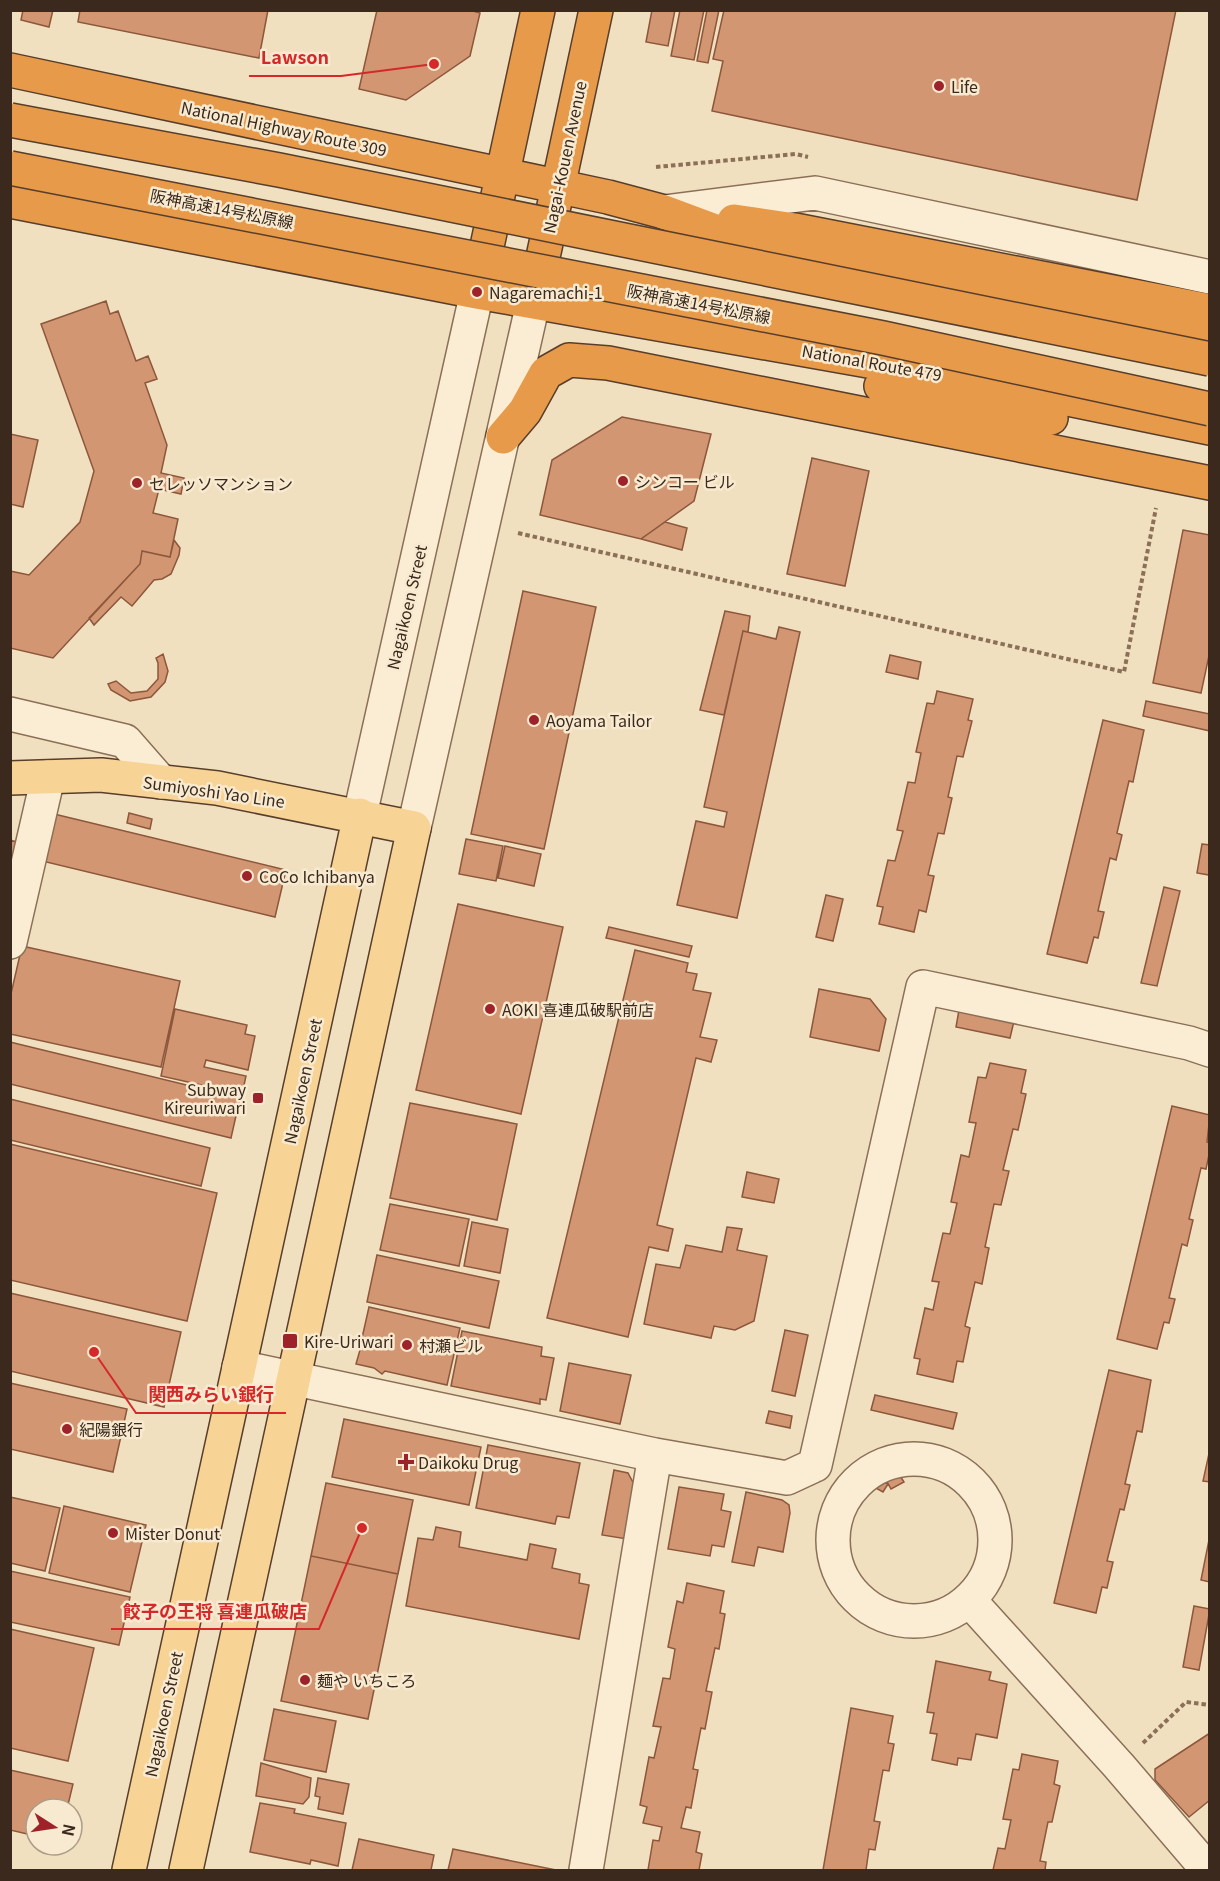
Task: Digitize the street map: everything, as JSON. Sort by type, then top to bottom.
[{"type":"highway","points":[[477,292],[538,10]]},
{"type":"highway","name":"Nagai-Kouen Avenue","points":[[533,303],[596,10]]},
{"type":"highway","name":"National Highway Route 309","points":[[10,70],[558,188]]},
{"type":"highway","points":[[10,120],[279,170],[1209,359]]},
{"type":"highway","name":"阪神高速14号松原線","points":[[10,168],[883,338],[1209,409]]},
{"type":"highway","points":[[558,188],[608,197],[664,212],[758,247],[1209,338]]},
{"type":"highway","points":[[10,201],[533,303]]},
{"type":"highway","points":[[664,212],[795,230],[1209,311]]},
{"type":"highway","name":"National Route 479","points":[[533,303],[970,379],[1209,428]]},
{"type":"highway","points":[[623,320],[715,352],[869,384],[1209,448]]},
{"type":"highway","points":[[503,437],[525,411],[546,373],[569,360],[608,363],[1209,483]]},
{"type":"main road","name":"Sumiyoshi Yao Line","points":[[10,778],[101,775],[217,788],[360,815],[414,828]]},
{"type":"main road","name":"Nagaikoen Street","points":[[129,1870],[360,815]]},
{"type":"main road","points":[[186,1870],[414,828]]},
{"type":"street","points":[[664,212],[815,193],[1209,277]]},
{"type":"street","name":"Nagaikoen Street","points":[[360,815],[477,292]]},
{"type":"street","points":[[414,828],[533,303]]},
{"type":"street","points":[[10,714],[125,741],[161,782]]},
{"type":"street","points":[[10,942],[48,777]]},
{"type":"street","points":[[815,1465],[923,987],[1189,1043],[1209,1050]]},
{"type":"street","points":[[239,1367],[655,1455],[787,1478],[815,1465]]},
{"type":"street","points":[[585,1870],[655,1455]]},
{"type":"street","points":[[919,1457],[949,1464],[966,1476],[987,1500],[995,1522],[995,1554],[991,1570],[970,1600],[946,1616],[913,1622],[890,1619],[856,1598],[839,1574],[832,1544],[838,1508],[854,1484],[877,1466],[919,1457]]},
{"type":"street","points":[[815,1465],[854,1484]]},
{"type":"street","points":[[970,1600],[1119,1766],[1208,1870]]},
{"type":"path","points":[[518,533],[1124,672],[1162,474]]},
{"type":"path","points":[[1119,1766],[1186,1702],[1209,1705]]},
{"type":"building","points":[[23,10],[53,10],[49,27],[21,20]]},
{"type":"building","points":[[80,10],[268,10],[259,58],[78,22]]},
{"type":"building","points":[[377,10],[469,10],[480,13],[470,56],[406,100],[359,89]]},
{"type":"building","points":[[652,10],[675,10],[668,46],[646,42]]},
{"type":"building","points":[[680,10],[704,10],[694,60],[671,56]]},
{"type":"building","points":[[707,10],[719,10],[708,63],[697,61]]},
{"type":"building","name":"Life","points":[[724,10],[1176,10],[1137,200],[712,111],[723,61],[713,59]]},
{"type":"building","name":"セレッソマンション","points":[[106,301],[110,314],[118,311],[136,361],[148,356],[157,379],[145,383],[167,445],[161,473],[184,478],[181,494],[159,489],[153,513],[178,519],[170,557],[142,551],[140,564],[53,658],[10,648],[10,571],[29,575],[80,522],[94,471],[41,324]]},
{"type":"building","name":"シンコー ビル","points":[[622,417],[711,434],[694,501],[641,539],[540,515],[552,460]]},
{"type":"building","points":[[10,434],[38,440],[23,507],[10,504]]},
{"type":"building","points":[[812,458],[869,471],[845,586],[787,574]]},
{"type":"building","points":[[665,522],[687,528],[682,550],[641,539]]},
{"type":"building","points":[[1183,530],[1210,535],[1210,651],[1201,693],[1153,683]]},
{"type":"building","points":[[174,540],[180,548],[171,574],[154,580],[132,606],[121,597],[94,625],[89,618],[140,564],[142,551],[170,557]]},
{"type":"building","name":"Aoyama Tailor","points":[[523,591],[596,607],[544,849],[471,834]]},
{"type":"building","points":[[725,611],[750,616],[748,632],[743,631],[724,715],[700,710]]},
{"type":"building","points":[[779,627],[800,632],[737,918],[677,905],[696,821],[724,827],[727,812],[704,807],[743,631],[776,639]]},
{"type":"building","points":[[163,654],[168,671],[165,682],[151,697],[130,701],[111,690],[108,684],[116,681],[131,693],[147,691],[158,679],[156,658]]},
{"type":"building","points":[[890,655],[921,662],[918,679],[886,672]]},
{"type":"building","points":[[937,691],[973,699],[968,720],[972,721],[963,757],[957,756],[948,797],[952,798],[944,834],[938,833],[928,875],[934,876],[926,912],[919,910],[914,932],[879,924],[883,907],[877,906],[888,860],[895,861],[903,831],[897,830],[908,782],[915,783],[921,753],[916,752],[927,703],[934,704]]},
{"type":"building","points":[[1146,701],[1210,714],[1210,731],[1143,716]]},
{"type":"building","points":[[1103,720],[1144,730],[1133,782],[1129,781],[1117,833],[1122,835],[1116,860],[1110,858],[1098,911],[1104,912],[1098,938],[1094,937],[1087,963],[1047,954]]},
{"type":"building","points":[[50,813],[286,870],[275,917],[38,860]]},
{"type":"building","points":[[129,813],[152,819],[150,829],[127,823]]},
{"type":"building","points":[[466,839],[503,846],[496,881],[459,874]]},
{"type":"building","points":[[10,840],[24,844],[10,893]]},
{"type":"building","points":[[1202,844],[1210,845],[1209,875],[1197,873]]},
{"type":"building","points":[[505,846],[541,854],[534,886],[498,878]]},
{"type":"building","points":[[1164,887],[1180,891],[1157,986],[1141,983]]},
{"type":"building","points":[[826,895],[843,899],[833,941],[816,937]]},
{"type":"building","name":"AOKI 喜連瓜破駅前店","points":[[458,904],[563,927],[521,1114],[416,1090]]},
{"type":"building","points":[[609,927],[692,946],[689,957],[606,938]]},
{"type":"building","points":[[22,946],[180,981],[161,1067],[10,1034],[10,998]]},
{"type":"building","points":[[635,950],[688,963],[686,972],[697,974],[693,990],[711,993],[700,1037],[717,1040],[711,1062],[696,1058],[657,1225],[673,1229],[668,1251],[649,1247],[628,1337],[547,1318]]},
{"type":"building","points":[[819,989],[870,999],[886,1019],[879,1051],[810,1037]]},
{"type":"building","points":[[175,1009],[247,1025],[245,1034],[255,1036],[248,1070],[206,1060],[204,1067],[246,1076],[242,1094],[161,1076]]},
{"type":"building","points":[[959,1010],[1014,1021],[1010,1038],[956,1027]]},
{"type":"building","points":[[10,1042],[240,1098],[231,1138],[10,1084]]},
{"type":"building","points":[[990,1063],[1026,1070],[1021,1093],[1026,1094],[1018,1130],[1013,1129],[1003,1170],[1009,1171],[1001,1205],[994,1204],[985,1247],[989,1248],[982,1284],[975,1282],[965,1326],[970,1328],[963,1362],[957,1361],[953,1382],[917,1374],[920,1359],[914,1358],[925,1308],[933,1310],[939,1282],[932,1281],[943,1233],[950,1234],[957,1203],[951,1202],[961,1155],[969,1157],[976,1123],[969,1122],[978,1077],[986,1078]]},
{"type":"building","points":[[10,1099],[210,1148],[201,1186],[10,1140]]},
{"type":"building","points":[[410,1103],[517,1124],[497,1220],[390,1198]]},
{"type":"building","points":[[1172,1106],[1210,1115],[1207,1142],[1210,1143],[1210,1150],[1206,1169],[1201,1168],[1189,1219],[1193,1220],[1187,1246],[1182,1244],[1169,1298],[1175,1299],[1169,1323],[1164,1322],[1157,1349],[1117,1339]]},
{"type":"building","points":[[10,1144],[217,1193],[187,1321],[10,1280]]},
{"type":"building","points":[[747,1172],[779,1179],[774,1203],[742,1197]]},
{"type":"building","points":[[390,1204],[469,1219],[459,1266],[380,1250]]},
{"type":"building","points":[[472,1222],[508,1229],[500,1273],[464,1266]]},
{"type":"building","points":[[727,1227],[742,1229],[737,1250],[767,1256],[754,1321],[735,1330],[714,1326],[711,1338],[644,1324],[656,1264],[680,1268],[686,1245],[722,1252]]},
{"type":"building","points":[[377,1255],[499,1281],[489,1328],[367,1302]]},
{"type":"building","points":[[10,1293],[181,1332],[164,1407],[10,1371]]},
{"type":"building","name":"村瀬ビル","points":[[369,1307],[460,1328],[447,1385],[385,1371],[382,1374],[374,1368],[356,1364],[360,1350],[358,1340],[362,1338]]},
{"type":"building","points":[[785,1330],[808,1335],[795,1396],[772,1391]]},
{"type":"building","points":[[462,1331],[542,1347],[541,1356],[554,1358],[546,1400],[540,1399],[540,1404],[451,1386]]},
{"type":"building","points":[[569,1363],[631,1375],[620,1424],[560,1411]]},
{"type":"building","points":[[1109,1370],[1151,1380],[1142,1432],[1137,1431],[1125,1484],[1130,1485],[1124,1510],[1120,1509],[1107,1561],[1113,1562],[1107,1588],[1102,1587],[1096,1613],[1054,1603]]},
{"type":"building","name":"紀陽銀行","points":[[10,1383],[127,1409],[113,1472],[10,1449]]},
{"type":"building","points":[[875,1395],[957,1413],[953,1429],[871,1410]]},
{"type":"building","points":[[769,1411],[792,1416],[790,1428],[766,1423]]},
{"type":"building","name":"Daikoku Drug","points":[[344,1419],[481,1447],[469,1505],[332,1477]]},
{"type":"building","points":[[488,1445],[580,1463],[569,1518],[557,1516],[555,1524],[476,1508]]},
{"type":"building","points":[[1210,1449],[1210,1482],[1203,1481]]},
{"type":"building","points":[[614,1470],[628,1473],[636,1488],[627,1539],[602,1535]]},
{"type":"building","points":[[897,1471],[904,1482],[891,1489],[885,1478]]},
{"type":"building","points":[[879,1479],[888,1484],[883,1492],[874,1487]]},
{"type":"building","points":[[326,1483],[413,1500],[368,1719],[281,1701]]},
{"type":"building","points":[[326,1483],[413,1500],[398,1574],[311,1556]]},
{"type":"building","points":[[679,1487],[724,1494],[721,1510],[731,1512],[724,1547],[712,1545],[710,1556],[668,1549]]},
{"type":"building","points":[[746,1492],[782,1500],[789,1505],[790,1513],[783,1552],[758,1547],[754,1566],[732,1562]]},
{"type":"building","points":[[10,1497],[60,1508],[45,1571],[10,1563]]},
{"type":"building","points":[[64,1506],[146,1525],[130,1592],[49,1573]]},
{"type":"building","points":[[436,1527],[461,1532],[459,1547],[527,1560],[530,1544],[556,1549],[552,1568],[580,1574],[579,1583],[589,1585],[579,1639],[406,1606],[418,1538],[433,1540]]},
{"type":"building","points":[[1210,1535],[1210,1582],[1201,1580]]},
{"type":"building","points":[[10,1571],[130,1597],[119,1645],[10,1622]]},
{"type":"building","points":[[687,1583],[724,1591],[720,1613],[725,1614],[719,1649],[715,1648],[706,1691],[712,1692],[705,1729],[701,1728],[693,1769],[698,1770],[691,1808],[686,1807],[681,1828],[700,1832],[696,1852],[702,1854],[699,1870],[648,1870],[653,1840],[659,1841],[662,1827],[643,1823],[647,1807],[640,1805],[649,1757],[654,1758],[661,1727],[653,1726],[663,1678],[670,1679],[675,1649],[668,1647],[677,1601],[683,1603]]},
{"type":"building","points":[[1194,1606],[1210,1609],[1199,1670],[1183,1667]]},
{"type":"building","points":[[10,1629],[94,1648],[68,1761],[10,1748]]},
{"type":"building","points":[[936,1661],[991,1672],[989,1680],[1007,1684],[997,1738],[976,1734],[971,1760],[958,1758],[957,1765],[932,1760],[937,1734],[930,1733],[934,1713],[927,1712]]},
{"type":"building","points":[[851,1708],[893,1716],[888,1743],[894,1744],[889,1771],[883,1770],[874,1821],[880,1822],[875,1850],[869,1849],[866,1870],[823,1870]]},
{"type":"building","points":[[274,1709],[336,1721],[326,1772],[264,1760]]},
{"type":"building","points":[[1210,1733],[1210,1800],[1189,1817],[1155,1780],[1155,1769]]},
{"type":"building","points":[[1022,1754],[1058,1761],[1054,1784],[1060,1786],[1052,1822],[1048,1822],[1040,1861],[1046,1862],[1045,1870],[993,1870],[998,1848],[1005,1849],[1011,1820],[1003,1819],[1013,1769],[1019,1770]]},
{"type":"building","points":[[261,1763],[311,1778],[309,1797],[303,1804],[256,1796]]},
{"type":"building","points":[[10,1770],[73,1784],[70,1797],[24,1797],[24,1833],[10,1830]]},
{"type":"building","points":[[318,1778],[349,1784],[343,1814],[318,1809],[320,1797],[315,1796]]},
{"type":"building","points":[[260,1803],[295,1809],[294,1813],[346,1823],[338,1866],[311,1860],[310,1864],[250,1852]]},
{"type":"building","points":[[359,1839],[434,1855],[431,1870],[352,1870]]},
{"type":"building","points":[[453,1849],[556,1870],[448,1870]]},
{"type":"place","name":"Lawson","points":[[434,64]]},
{"type":"place","name":"Life","points":[[939,86]]},
{"type":"place","name":"Nagaremachi-1","points":[[477,292]]},
{"type":"place","name":"シンコー ビル","points":[[623,481]]},
{"type":"place","name":"セレッソマンション","points":[[137,483]]},
{"type":"place","name":"Aoyama Tailor","points":[[534,720]]},
{"type":"place","name":"CoCo Ichibanya","points":[[247,876]]},
{"type":"place","name":"AOKI 喜連瓜破駅前店","points":[[490,1009]]},
{"type":"place","name":"Subway Kireuriwari","points":[[258,1098]]},
{"type":"place","name":"Kire-Uriwari","points":[[290,1341]]},
{"type":"place","name":"村瀬ビル","points":[[407,1345]]},
{"type":"place","name":"関西みらい銀行","points":[[94,1352]]},
{"type":"place","name":"紀陽銀行","points":[[67,1429]]},
{"type":"place","name":"Daikoku Drug","points":[[406,1462]]},
{"type":"place","name":"餃子の王将 喜連瓜破店","points":[[362,1528]]},
{"type":"place","name":"Mister Donut","points":[[113,1533]]},
{"type":"place","name":"麺や いちころ","points":[[305,1680]]}]
